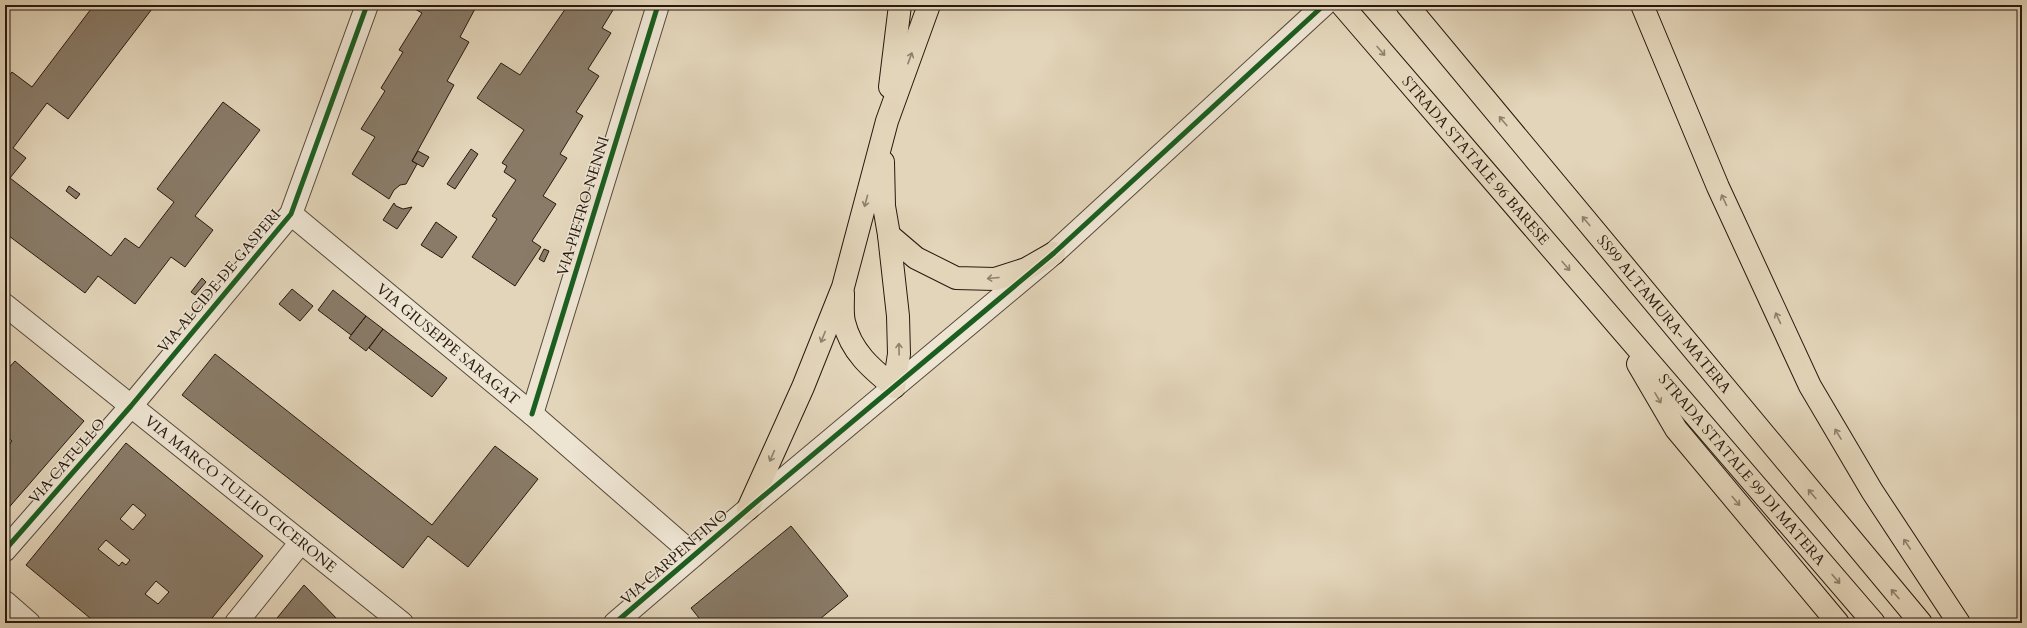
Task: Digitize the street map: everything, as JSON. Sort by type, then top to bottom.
[{"type":"highway","points":[[894,387],[899,346],[898,316],[890,235],[884,206],[885,129],[900,5]]},
{"type":"highway","points":[[748,509],[803,387],[843,287],[885,129],[929,5]]},
{"type":"highway","name":"STRADA STATALE 96 BARESE","points":[[1342,5],[1355,22],[1610,316]]},
{"type":"highway","name":"SS99 ALTAMURA- MATERA","points":[[1407,5],[1921,623]]},
{"type":"highway","points":[[1642,5],[1718,187],[1810,386],[1872,491],[1959,623]]},
{"type":"highway","points":[[890,235],[916,258],[956,278],[995,279],[1026,269],[1054,253]]},
{"type":"highway","points":[[843,287],[843,322],[853,348],[870,367],[894,387]]},
{"type":"highway","points":[[1610,316],[1676,429],[1838,623]]},
{"type":"highway","name":"STRADA STATALE 99 DI MATERA","points":[[1610,316],[1874,623]]},
{"type":"street","name":"VIA ALCIDE DE GASPERI","points":[[131,406],[291,214],[367,5]]},
{"type":"street","name":"VIA PIETRO NENNI","points":[[532,414],[658,5]]},
{"type":"street","name":"VIA CARPENTINO","points":[[615,623],[748,509],[1054,253],[1324,5]]},
{"type":"street","name":"VIA GIUSEPPE SARAGAT","points":[[291,214],[532,414],[694,555]]},
{"type":"street","name":"VIA MARCO TULLIO CICERONE","points":[[5,305],[402,623]]},
{"type":"street","name":"VIA CATULLO","points":[[5,550],[131,406]]},
{"type":"street","points":[[236,623],[301,542]]},
{"type":"street","points":[[5,602],[29,623]]},
{"type":"building","points":[[94,5],[155,5],[68,119],[47,103],[13,148],[26,158],[10,178],[111,256],[125,238],[139,248],[174,202],[157,189],[223,102],[260,130],[195,216],[213,230],[185,267],[171,257],[135,304],[98,276],[85,293],[5,233],[5,81],[12,72],[32,87]]},
{"type":"building","points":[[408,5],[477,5],[460,37],[469,42],[447,81],[454,85],[412,161],[417,164],[406,184],[400,185],[394,190],[389,199],[352,174],[375,137],[361,129],[385,91],[381,88],[403,52],[399,50],[422,13]]},
{"type":"building","points":[[568,5],[616,5],[602,28],[611,33],[588,69],[599,76],[576,112],[583,116],[560,154],[567,158],[543,196],[556,204],[532,241],[541,247],[515,286],[472,257],[497,219],[492,216],[516,180],[504,172],[507,166],[502,163],[524,130],[477,98],[501,63],[520,75]]},
{"type":"building","points":[[471,149],[478,154],[455,189],[447,184]]},
{"type":"building","points":[[418,151],[429,157],[423,167],[412,161]]},
{"type":"building","points":[[69,186],[80,194],[76,199],[66,191]]},
{"type":"building","points":[[394,203],[396,206],[403,209],[412,207],[397,229],[383,220]]},
{"type":"building","points":[[436,222],[457,237],[442,258],[421,245]]},
{"type":"building","points":[[544,249],[549,251],[544,262],[539,259]]},
{"type":"building","points":[[202,278],[206,282],[195,295],[191,292]]},
{"type":"building","points":[[292,289],[313,306],[300,321],[279,304]]},
{"type":"building","points":[[333,290],[366,316],[351,335],[318,310]]},
{"type":"building","points":[[366,316],[383,329],[366,351],[349,338]]},
{"type":"building","points":[[383,329],[447,378],[432,397],[369,348]]},
{"type":"building","points":[[215,354],[432,525],[495,446],[538,479],[468,567],[428,536],[403,568],[182,395]]},
{"type":"building","points":[[15,361],[84,421],[5,512],[5,450],[12,441],[5,435],[5,372]]},
{"type":"building","points":[[126,443],[263,556],[208,623],[96,623],[26,565]],"holes":[[[133,504],[146,515],[133,530],[120,519]],[[106,540],[130,560],[126,565],[122,562],[119,566],[98,549]],[[156,581],[169,592],[158,604],[145,594]]]},
{"type":"building","points":[[791,526],[848,596],[815,623],[703,623],[691,608]]},
{"type":"building","points":[[304,585],[341,623],[273,623]]},
{"type":"cycle path","points":[[5,550],[131,406],[291,214],[367,5]]},
{"type":"cycle path","points":[[532,414],[658,5]]},
{"type":"cycle path","points":[[615,623],[748,509],[1054,253],[1324,5]]}]
